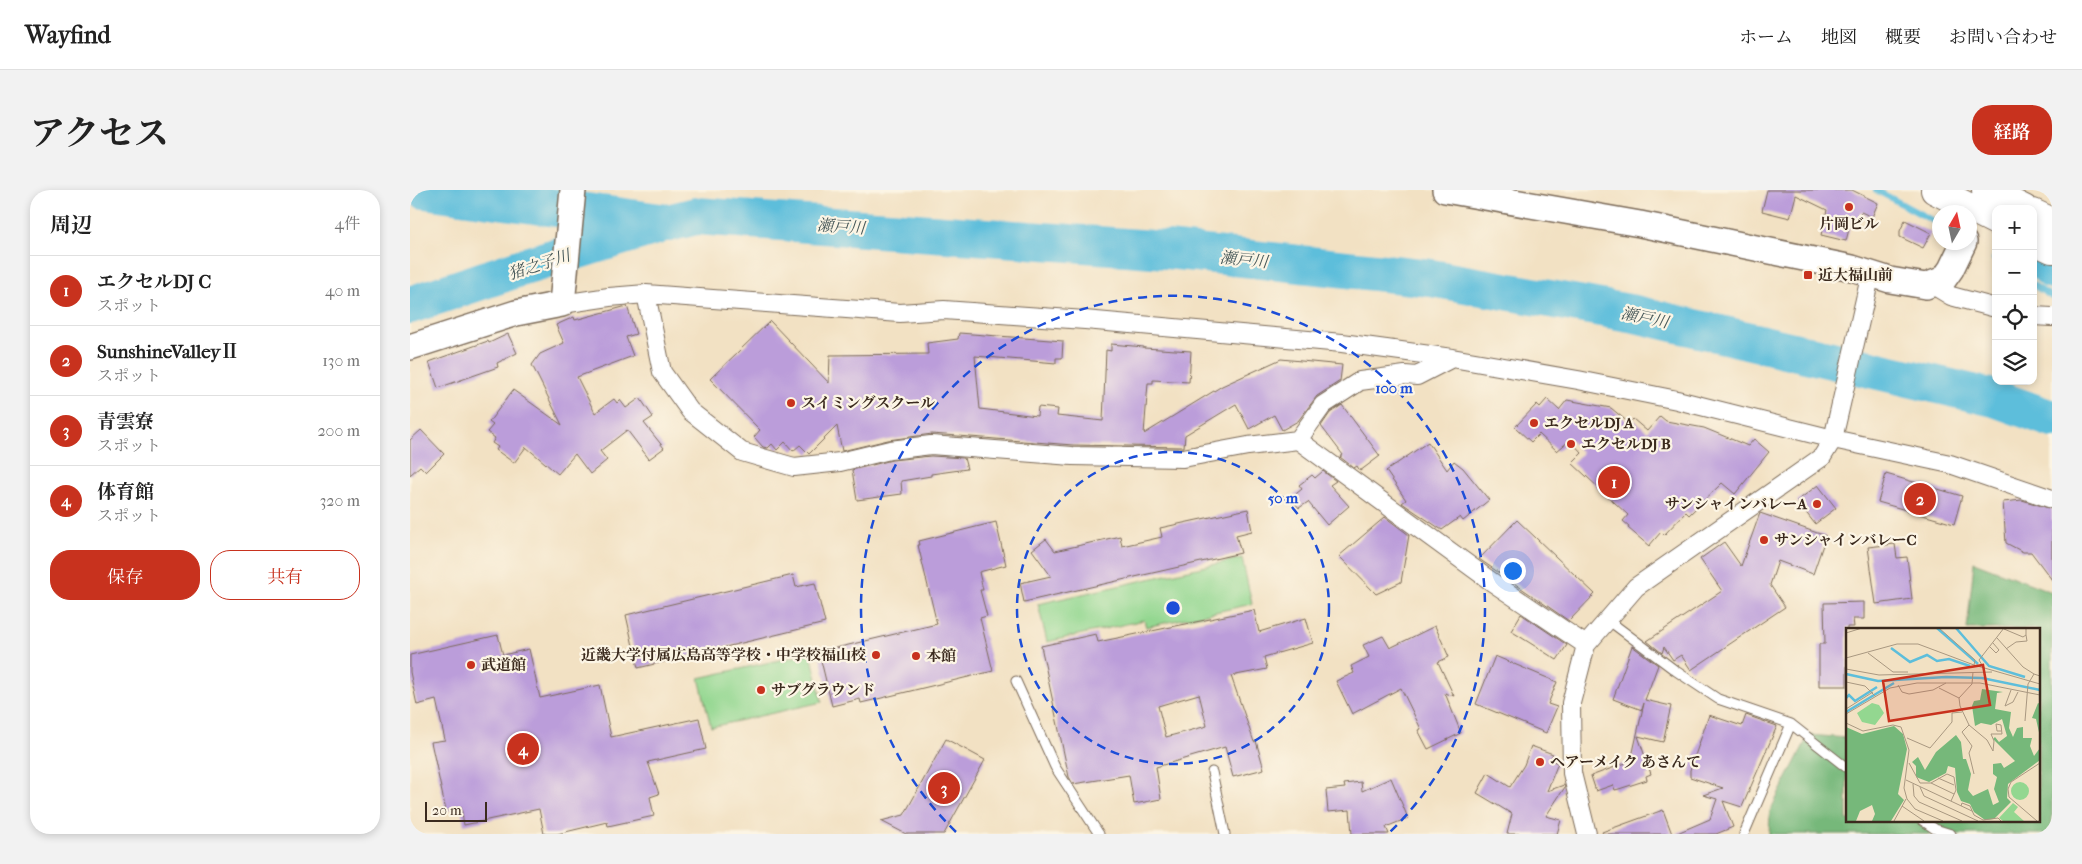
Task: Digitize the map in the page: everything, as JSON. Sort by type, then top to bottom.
[{"type":"highway","points":[[1935,190],[1992,206]]},
{"type":"highway","points":[[2037,215],[2052,222]]},
{"type":"highway","points":[[2037,242],[2052,249]]},
{"type":"street","points":[[563,297],[573,190]]},
{"type":"street","points":[[1446,190],[1640,224],[1869,284],[1933,285],[1951,296],[1992,307]]},
{"type":"street","points":[[1933,285],[1944,279],[1948,274],[1960,250]]},
{"type":"street","points":[[1587,834],[1572,773],[1572,702],[1586,645],[1636,588],[1822,457],[1834,435],[1869,284]]},
{"type":"street","points":[[646,294],[662,372],[690,411],[742,452],[794,467],[840,462],[890,450],[931,445],[1072,456],[1182,458],[1248,446],[1298,440],[1492,582],[1586,645]]},
{"type":"street","points":[[410,347],[563,297],[646,294],[900,313],[944,310],[1075,319],[1342,343],[1452,358],[1677,400],[1834,435],[1950,464],[2052,499]]},
{"type":"street","points":[[2037,316],[2052,317]]},
{"type":"street","points":[[1298,440],[1323,406],[1360,381],[1397,376],[1417,376],[1452,358]]},
{"type":"lane","points":[[1608,620],[1676,671],[1718,699],[1791,724],[1846,767]]},
{"type":"lane","points":[[1016,681],[1055,767],[1099,834]]},
{"type":"lane","points":[[1744,834],[1791,724]]},
{"type":"lane","points":[[1212,772],[1225,834]]},
{"type":"lane","points":[[1925,822],[1935,829],[1951,834]]},
{"type":"green space","points":[[1242,558],[1252,604],[1146,627],[1144,620],[1047,642],[1038,604]]},
{"type":"green space","points":[[1974,562],[2052,592],[2052,834],[1769,834],[1770,811],[1809,735],[1846,738],[1846,822],[2040,822],[2040,628],[1967,628]]},
{"type":"green space","name":"サブグラウンド","points":[[811,653],[822,702],[711,727],[699,678]]},
{"type":"building","points":[[1767,190],[1852,190],[1878,203],[1872,217],[1861,212],[1855,224],[1851,221],[1846,241],[1821,235],[1827,210],[1796,195],[1790,218],[1762,211]]},
{"type":"building","points":[[1905,220],[1931,233],[1923,248],[1900,237],[1900,231]]},
{"type":"building","points":[[627,306],[636,334],[626,337],[633,356],[577,377],[595,413],[614,399],[617,403],[620,400],[626,408],[640,398],[653,417],[644,423],[664,448],[649,459],[627,430],[600,451],[607,460],[590,474],[575,454],[558,474],[526,447],[514,463],[496,450],[498,447],[492,443],[495,438],[487,432],[493,425],[489,422],[513,390],[562,425],[532,365],[540,354],[564,343],[556,325],[574,317],[575,320]]},
{"type":"building","points":[[770,321],[829,383],[830,355],[928,354],[927,343],[958,339],[959,333],[1063,341],[1062,358],[1056,358],[1056,363],[975,356],[980,409],[1037,416],[1038,407],[1058,409],[1057,416],[1103,421],[1106,350],[1111,351],[1111,344],[1191,351],[1189,382],[1153,380],[1153,383],[1148,383],[1144,434],[1222,386],[1281,359],[1342,365],[1340,381],[1317,396],[1298,421],[1282,430],[1274,415],[1249,429],[1236,404],[1185,435],[1184,447],[1073,445],[932,434],[888,440],[842,451],[837,426],[809,454],[800,445],[793,451],[785,442],[777,450],[772,444],[768,448],[763,447],[754,437],[760,430],[710,379]]},
{"type":"building","points":[[508,334],[517,353],[497,363],[498,367],[438,388],[429,362],[488,341],[489,343]]},
{"type":"building","points":[[1547,399],[1559,410],[1567,400],[1611,408],[1629,423],[1633,419],[1647,431],[1660,416],[1666,421],[1704,428],[1748,446],[1754,439],[1769,452],[1735,494],[1722,483],[1689,515],[1686,512],[1664,535],[1661,532],[1649,546],[1628,528],[1629,526],[1623,521],[1628,515],[1572,463],[1582,453],[1570,440],[1557,451],[1539,434],[1531,442],[1515,427],[1537,404],[1540,407]]},
{"type":"building","points":[[1342,405],[1380,456],[1360,471],[1357,466],[1354,468],[1340,457],[1343,455],[1321,426],[1330,413]]},
{"type":"building","points":[[421,430],[444,454],[426,472],[420,466],[410,475],[410,440]]},
{"type":"building","points":[[1428,442],[1447,470],[1454,461],[1463,468],[1489,500],[1463,521],[1460,517],[1442,530],[1402,503],[1406,500],[1386,471]]},
{"type":"building","points":[[931,456],[964,458],[967,469],[931,474],[931,476],[901,481],[902,494],[857,500],[852,470],[892,460]]},
{"type":"building","points":[[1323,471],[1336,481],[1330,485],[1349,506],[1327,525],[1308,502],[1299,508],[1291,498],[1302,489],[1299,485],[1312,475],[1315,478]]},
{"type":"building","points":[[1886,474],[1962,496],[1954,524],[1878,502]]},
{"type":"building","name":"サンシャインバレーA","points":[[1818,485],[1836,508],[1815,524],[1797,501]]},
{"type":"building","points":[[2022,500],[2052,509],[2052,580],[2031,552],[2023,552],[2006,543],[2003,502]]},
{"type":"building","points":[[1248,509],[1252,531],[1236,535],[1241,553],[1024,602],[1020,583],[1051,576],[1032,550],[1046,539],[1055,551],[1120,536],[1122,546],[1162,537],[1160,528]]},
{"type":"building","points":[[1760,513],[1826,536],[1813,574],[1778,561],[1770,585],[1785,607],[1691,670],[1681,655],[1673,660],[1664,647],[1662,653],[1647,641],[1722,591],[1700,559],[1724,542],[1741,566]]},
{"type":"building","points":[[1385,517],[1409,535],[1401,582],[1376,594],[1339,556]]},
{"type":"building","points":[[1517,520],[1595,594],[1569,621],[1479,559]]},
{"type":"building","name":"本館","points":[[996,522],[1006,565],[979,572],[983,590],[980,590],[987,616],[980,618],[993,671],[861,703],[860,699],[832,706],[819,652],[937,624],[918,545],[920,545],[919,541]]},
{"type":"building","points":[[1895,544],[1897,558],[1907,557],[1912,599],[1876,604],[1868,547]]},
{"type":"building","points":[[793,575],[796,587],[815,583],[825,623],[638,668],[626,615]]},
{"type":"building","points":[[1864,602],[1864,619],[1853,619],[1854,627],[1846,628],[1846,686],[1819,686],[1819,644],[1825,644],[1824,603]]},
{"type":"building","points":[[1254,610],[1259,632],[1306,618],[1313,643],[1264,657],[1267,669],[1231,676],[1254,742],[1256,741],[1264,769],[1233,777],[1225,747],[1156,767],[1161,799],[1134,804],[1129,775],[1073,784],[1069,777],[1041,646],[1096,634],[1098,642]],"holes":[[[1199,694],[1207,726],[1166,737],[1158,706]]]},
{"type":"building","points":[[1521,614],[1567,645],[1557,660],[1511,631]]},
{"type":"building","points":[[1435,626],[1449,657],[1438,662],[1454,696],[1445,693],[1461,733],[1428,749],[1418,730],[1421,729],[1401,688],[1352,714],[1336,681],[1354,673],[1351,666],[1369,657],[1363,645],[1383,636],[1390,648]]},
{"type":"building","points":[[498,635],[503,655],[529,649],[540,698],[600,685],[611,737],[699,718],[706,749],[648,762],[659,794],[650,797],[654,816],[608,826],[607,822],[557,834],[544,834],[539,809],[464,825],[461,807],[446,811],[431,742],[445,740],[436,700],[417,705],[410,672],[410,655]]},
{"type":"building","points":[[1632,646],[1658,665],[1645,700],[1671,706],[1663,742],[1638,736],[1651,774],[1646,776],[1647,780],[1615,790],[1613,785],[1596,791],[1591,776],[1631,761],[1644,703],[1642,710],[1613,699]]},
{"type":"building","points":[[1495,656],[1557,682],[1548,704],[1557,707],[1546,733],[1476,704]]},
{"type":"building","points":[[1709,715],[1742,726],[1746,715],[1777,726],[1742,807],[1723,801],[1733,827],[1716,834],[1675,834],[1710,819],[1717,799],[1703,795],[1723,788],[1690,777],[1690,770]]},
{"type":"building","points":[[946,739],[985,760],[944,834],[906,834],[881,821],[904,815]]},
{"type":"building","points":[[1531,746],[1553,754],[1550,760],[1558,763],[1547,791],[1564,785],[1565,787],[1546,816],[1561,820],[1557,834],[1507,834],[1512,814],[1477,793],[1488,773],[1510,787],[1524,765]]},
{"type":"building","points":[[1391,778],[1408,818],[1386,827],[1389,834],[1352,834],[1350,810],[1328,812],[1326,790],[1345,788],[1344,784],[1361,782],[1362,791]]},
{"type":"building","points":[[1663,810],[1672,834],[1603,834],[1602,832]]},
{"type":"waterway","name":"瀬戸川","points":[[424,190],[668,223],[696,216],[1167,250],[1431,278],[1635,314],[1994,398],[2052,419]]},
{"type":"waterway","points":[[1876,190],[1932,220]]},
{"type":"waterway","name":"猪之子川","points":[[410,305],[520,268],[656,226]]},
{"type":"waterway","points":[[2040,258],[2052,270]]},
{"type":"waterway","points":[[2037,288],[2052,297]]},
{"type":"place","name":"片岡ビル","points":[[1849,207]]},
{"type":"place","name":"近大福山前","points":[[1808,275]]},
{"type":"place","name":"スイミングスクール","points":[[791,403]]},
{"type":"place","name":"エクセルDJ A","points":[[1534,423]]},
{"type":"place","name":"エクセルDJ B","points":[[1571,444]]},
{"type":"place","name":"エクセルDJ C","points":[[1614,482]]},
{"type":"place","name":"SunshineValleyⅡ","points":[[1920,499]]},
{"type":"place","name":"サンシャインバレーA","points":[[1817,504]]},
{"type":"place","name":"サンシャインバレーC","points":[[1764,540]]},
{"type":"place","name":"近畿大学付属広島高等学校・中学校福山校","points":[[876,655]]},
{"type":"place","name":"本館","points":[[916,656]]},
{"type":"place","name":"武道館","points":[[471,665]]},
{"type":"place","name":"サブグラウンド","points":[[761,690]]},
{"type":"place","name":"体育館","points":[[523,749]]},
{"type":"place","name":"ヘアーメイク あさんて","points":[[1540,762]]},
{"type":"place","name":"青雲寮","points":[[944,788]]}]
